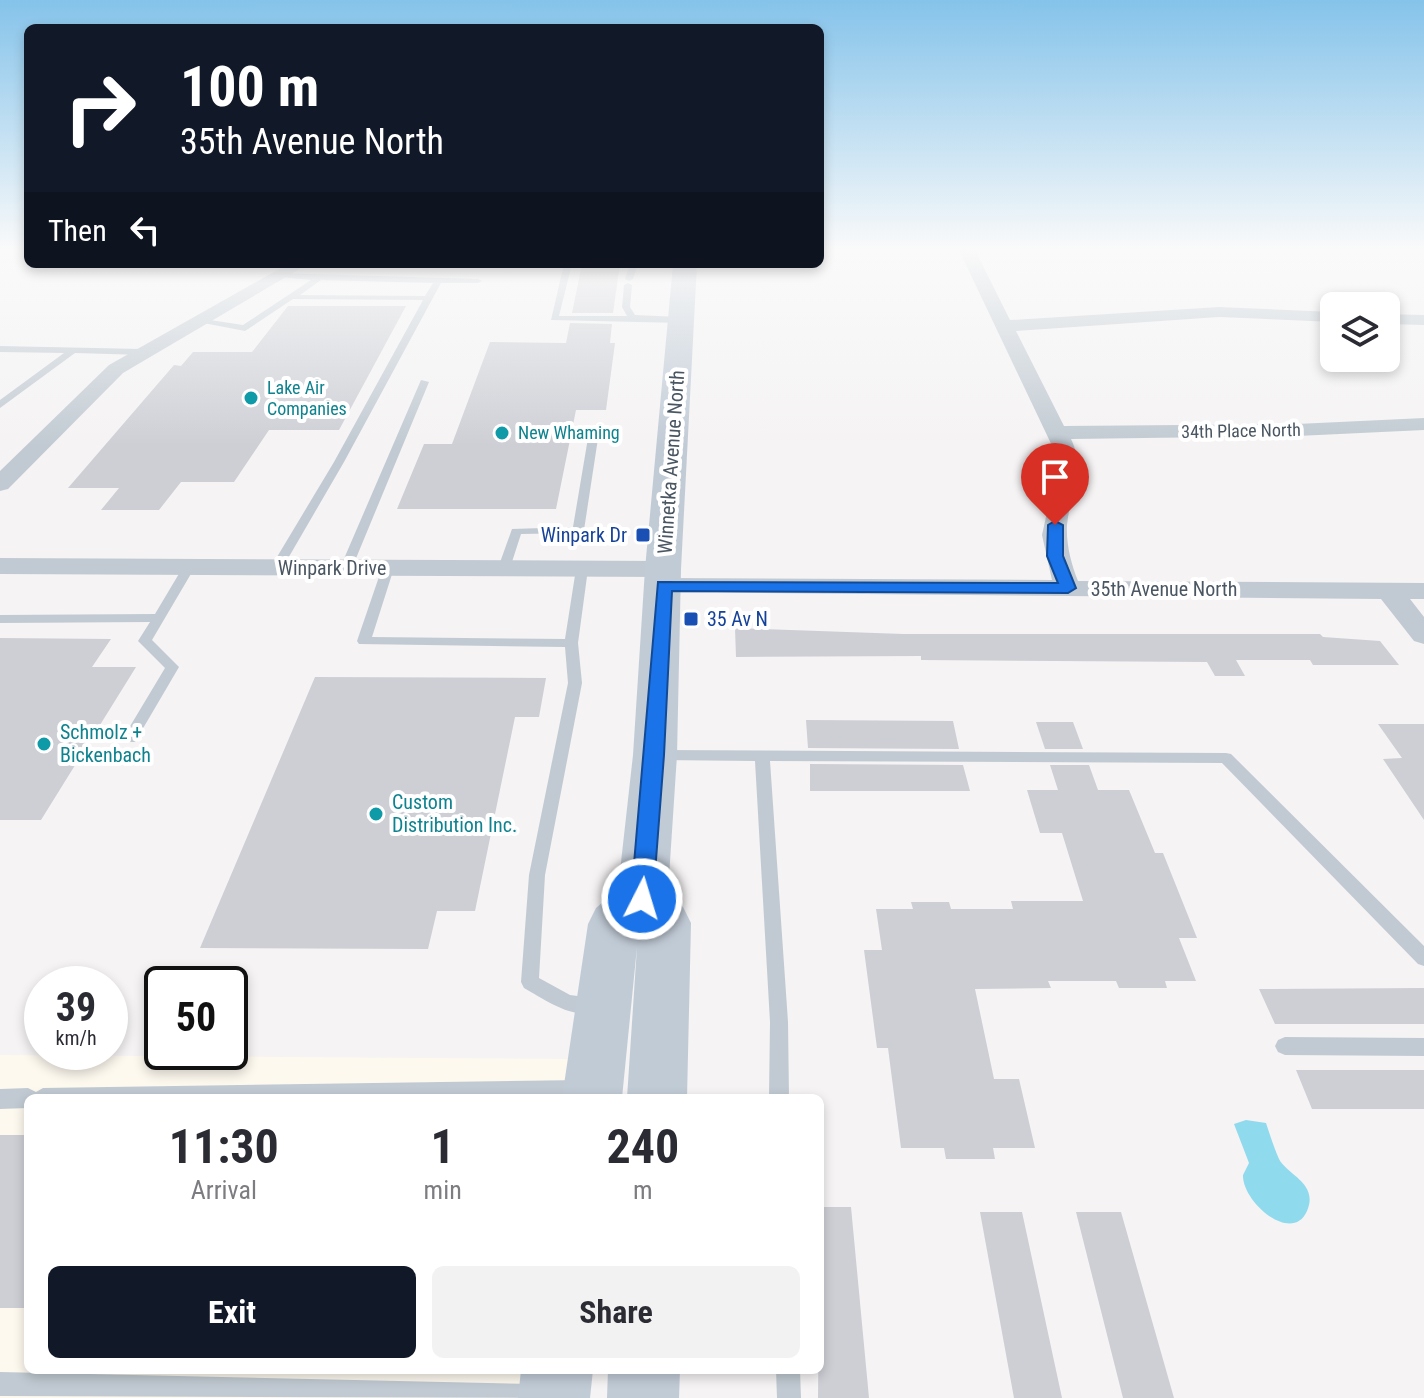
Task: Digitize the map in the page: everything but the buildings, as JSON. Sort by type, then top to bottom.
[{"type":"main road","name":"Winnetka Avenue North","points":[[642,899],[655,755],[681,315]]},
{"type":"main road","points":[[593,1094],[614,924],[642,899],[665,923],[657,1094]]},
{"type":"main road","points":[[643,1398],[644,1374]]},
{"type":"street","points":[[0,484],[94,388],[143,352],[207,315]]},
{"type":"street","points":[[999,315],[1057,433],[1070,468],[1055,525],[1055,556],[1068,588]]},
{"type":"street","points":[[1004,326],[1169,315]]},
{"type":"street","points":[[1294,315],[1320,316]]},
{"type":"street","points":[[1400,319],[1424,320]]},
{"type":"street","name":"34th Place North","points":[[1057,433],[1297,430],[1424,424]]},
{"type":"street","name":"Winpark Drive","points":[[3,570],[504,568],[582,569],[664,577]]},
{"type":"street","name":"35th Avenue North","points":[[664,577],[1068,588],[1424,591]]},
{"type":"street","points":[[1388,590],[1424,635]]},
{"type":"lane","points":[[197,321],[245,328],[264,315]]},
{"type":"lane","points":[[277,567],[339,462],[419,315]]},
{"type":"lane","points":[[555,315],[554,318],[681,320]]},
{"type":"lane","points":[[630,315],[637,319]]},
{"type":"lane","points":[[0,349],[143,352]]},
{"type":"lane","points":[[0,405],[74,350]]},
{"type":"lane","points":[[346,568],[424,382]]},
{"type":"lane","points":[[504,568],[516,531],[578,530],[594,432]]},
{"type":"lane","points":[[130,738],[172,667],[145,641],[189,567]]},
{"type":"lane","points":[[388,568],[364,641],[571,643]]},
{"type":"lane","points":[[582,569],[571,643],[575,683],[537,875],[530,982],[568,1003],[604,1006]]},
{"type":"lane","points":[[0,619],[159,618]]},
{"type":"lane","points":[[655,755],[1226,758],[1424,958]]},
{"type":"lane","points":[[762,755],[779,1022],[779,1094]]},
{"type":"lane","points":[[1285,1046],[1424,1047]]},
{"type":"lane","points":[[0,1099],[24,1098]]},
{"type":"lane","points":[[788,1374],[789,1398]]},
{"type":"lane","points":[[0,1384],[90,1391],[352,1395],[555,1388]]},
{"type":"shaded area","points":[[0,1055],[24,1055],[24,1070],[128,1070],[128,1056],[144,1056],[144,1070],[248,1070],[248,1057],[573,1059],[569,1094],[24,1094],[24,1374],[531,1374],[528,1398],[0,1398]]},
{"type":"water","points":[[1246,1120],[1266,1123],[1279,1159],[1306,1186],[1310,1201],[1300,1220],[1291,1224],[1280,1222],[1269,1216],[1250,1197],[1243,1175],[1249,1163],[1234,1124]]},
{"type":"place","name":"Lake Air Companies","points":[[251,398]]},
{"type":"place","name":"New Whaming","points":[[502,433]]},
{"type":"place","name":"Winpark Dr","points":[[643,535]]},
{"type":"place","name":"35 Av N","points":[[691,619]]},
{"type":"place","name":"Schmolz + Bickenbach","points":[[44,744]]},
{"type":"place","name":"Custom Distribution Inc.","points":[[376,814]]},
{"type":"route","points":[[642,899],[655,755],[664,586],[1068,588],[1055,556],[1055,525]]}]
